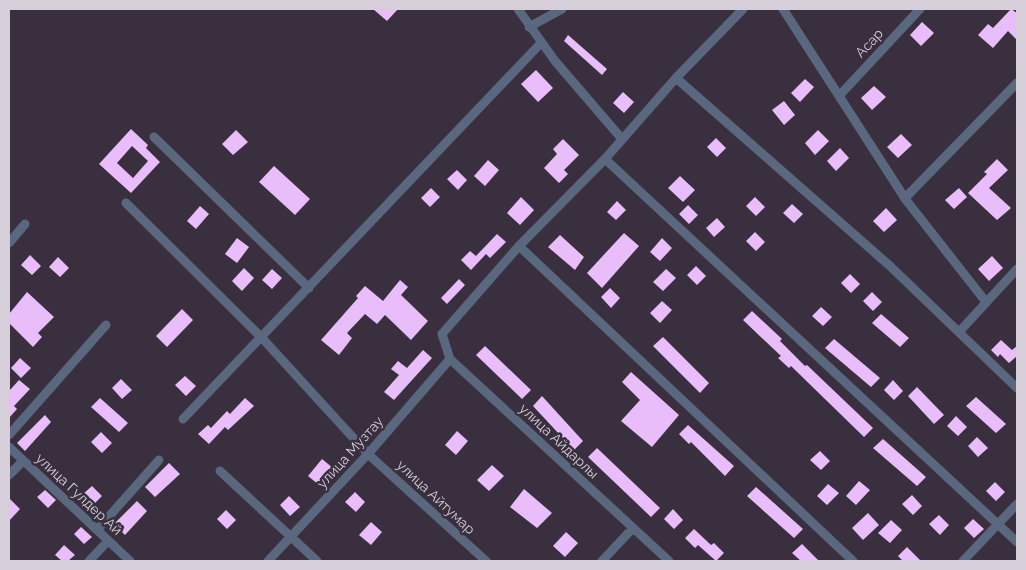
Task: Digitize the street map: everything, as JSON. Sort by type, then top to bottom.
[{"type":"street","points":[[518,9],[540,43],[622,139]]},
{"type":"street","points":[[529,27],[562,9]]},
{"type":"street","points":[[743,9],[676,78],[606,159],[519,246],[853,561]]},
{"type":"street","points":[[783,9],[906,197],[986,302]]},
{"type":"street","name":"Асар","points":[[839,96],[920,9]]},
{"type":"street","points":[[183,419],[262,338],[540,43]]},
{"type":"street","points":[[676,78],[890,266],[1017,388]]},
{"type":"street","points":[[906,197],[1017,83]]},
{"type":"street","points":[[154,137],[309,288]]},
{"type":"street","points":[[606,159],[1017,542]]},
{"type":"street","name":"улица Айтумар","points":[[126,203],[262,338],[368,454],[486,561]]},
{"type":"street","points":[[9,243],[25,224]]},
{"type":"street","name":"улица Айдарлы","points":[[519,246],[442,334],[450,359],[669,561]]},
{"type":"street","points":[[959,332],[1017,270]]},
{"type":"street","points":[[9,434],[106,325]]},
{"type":"street","name":"улица Музтау","points":[[268,561],[368,454],[450,359]]},
{"type":"street","name":"улица Гулдер Ай","points":[[9,447],[130,561]]},
{"type":"street","points":[[97,530],[159,460]]},
{"type":"street","points":[[9,475],[23,461]]},
{"type":"street","points":[[220,471],[317,561]]},
{"type":"street","points":[[963,561],[1017,504]]},
{"type":"street","points":[[602,561],[633,528]]},
{"type":"street","points":[[89,561],[108,541]]},
{"type":"building","points":[[373,9],[398,9],[387,21]]},
{"type":"building","points":[[1011,9],[1017,13],[1017,40],[1008,31],[993,48],[978,35],[988,24],[993,28]]},
{"type":"building","points":[[922,22],[934,33],[921,46],[910,35]]},
{"type":"building","points":[[568,35],[607,69],[602,75],[564,41]]},
{"type":"building","points":[[536,70],[553,88],[538,102],[521,84]]},
{"type":"building","points":[[805,79],[814,87],[800,102],[791,93]]},
{"type":"building","points":[[874,86],[886,97],[872,110],[861,98]]},
{"type":"building","points":[[623,92],[634,102],[624,113],[613,103]]},
{"type":"building","points":[[784,101],[795,115],[784,125],[772,110]]},
{"type":"building","points":[[131,129],[148,145],[146,148],[160,162],[131,193],[99,164]],"holes":[[[132,146],[148,161],[133,178],[117,163]]]},
{"type":"building","points":[[236,130],[248,142],[233,155],[222,144]]},
{"type":"building","points":[[818,130],[829,141],[815,155],[805,143]]},
{"type":"building","points":[[901,134],[912,145],[898,158],[887,147]]},
{"type":"building","points":[[716,138],[726,148],[717,157],[707,147]]},
{"type":"building","points":[[563,139],[579,155],[564,170],[568,174],[559,183],[544,168],[557,154],[553,149]]},
{"type":"building","points":[[840,148],[849,158],[836,171],[827,161]]},
{"type":"building","points":[[997,159],[1008,170],[989,188],[1011,208],[997,220],[968,193],[987,174],[984,172]]},
{"type":"building","points":[[488,160],[499,170],[485,186],[474,176]]},
{"type":"building","points":[[274,166],[310,199],[295,215],[259,182]]},
{"type":"building","points":[[457,170],[467,180],[458,190],[447,179]]},
{"type":"building","points":[[680,176],[695,190],[683,202],[668,188]]},
{"type":"building","points":[[431,188],[440,197],[430,207],[421,198]]},
{"type":"building","points":[[959,188],[967,197],[954,209],[945,200]]},
{"type":"building","points":[[521,197],[534,210],[520,225],[507,213]]},
{"type":"building","points":[[755,197],[765,207],[756,216],[746,206]]},
{"type":"building","points":[[617,201],[626,210],[616,220],[607,212]]},
{"type":"building","points":[[792,204],[803,214],[794,223],[783,213]]},
{"type":"building","points":[[688,205],[698,215],[689,224],[679,214]]},
{"type":"building","points":[[200,206],[209,214],[196,229],[187,221]]},
{"type":"building","points":[[886,208],[897,220],[884,232],[873,221]]},
{"type":"building","points":[[717,218],[725,227],[714,237],[706,228]]},
{"type":"building","points":[[755,232],[765,242],[756,251],[746,241]]},
{"type":"building","points":[[624,233],[639,246],[602,288],[587,273]]},
{"type":"building","points":[[497,234],[506,242],[490,258],[486,254],[471,270],[461,260],[470,251],[476,256]]},
{"type":"building","points":[[560,235],[584,257],[575,270],[548,247]]},
{"type":"building","points":[[237,238],[249,247],[237,263],[225,254]]},
{"type":"building","points":[[662,238],[672,248],[660,261],[650,252]]},
{"type":"building","points":[[30,255],[41,266],[32,275],[21,265]]},
{"type":"building","points":[[992,256],[1003,268],[989,281],[978,269]]},
{"type":"building","points":[[58,257],[69,268],[60,277],[49,267]]},
{"type":"building","points":[[696,266],[706,276],[697,285],[687,275]]},
{"type":"building","points":[[244,268],[254,278],[242,291],[232,281]]},
{"type":"building","points":[[272,269],[282,278],[272,289],[262,280]]},
{"type":"building","points":[[666,269],[676,278],[663,291],[653,282]]},
{"type":"building","points":[[850,274],[860,284],[851,293],[841,283]]},
{"type":"building","points":[[459,279],[465,285],[447,304],[441,298]]},
{"type":"building","points":[[400,280],[408,287],[401,295],[428,321],[411,340],[385,315],[377,324],[365,314],[347,333],[352,338],[339,355],[321,340],[358,298],[356,296],[365,286],[383,301]]},
{"type":"building","points":[[610,288],[620,298],[611,308],[601,297]]},
{"type":"building","points":[[27,292],[54,317],[38,333],[42,337],[33,347],[9,323],[9,314]]},
{"type":"building","points":[[872,292],[882,302],[873,311],[863,301]]},
{"type":"building","points":[[662,301],[672,310],[660,323],[650,313]]},
{"type":"building","points":[[821,307],[832,317],[823,326],[812,316]]},
{"type":"building","points":[[182,309],[193,320],[167,347],[156,336]]},
{"type":"building","points":[[752,311],[782,339],[780,341],[805,366],[807,365],[873,428],[864,437],[791,366],[789,368],[778,358],[781,356],[743,320]]},
{"type":"building","points":[[881,314],[909,338],[900,347],[872,323]]},
{"type":"building","points":[[663,337],[709,383],[700,393],[653,346]]},
{"type":"building","points":[[834,339],[880,378],[871,387],[825,348]]},
{"type":"building","points":[[1001,340],[1012,350],[1017,346],[1017,356],[1009,363],[1000,354],[998,357],[991,350]]},
{"type":"building","points":[[485,346],[531,390],[522,399],[476,355]]},
{"type":"building","points":[[423,350],[432,358],[394,400],[384,392],[399,375],[391,369],[398,361],[407,368]]},
{"type":"building","points":[[20,358],[31,368],[21,378],[11,368]]},
{"type":"building","points":[[631,372],[679,415],[652,447],[621,421],[640,400],[622,382]]},
{"type":"building","points":[[185,376],[196,386],[186,396],[175,385]]},
{"type":"building","points":[[121,379],[132,390],[122,399],[112,388]]},
{"type":"building","points":[[19,380],[30,389],[14,406],[17,409],[9,418],[9,391]]},
{"type":"building","points":[[893,380],[903,391],[894,400],[884,390]]},
{"type":"building","points":[[917,387],[944,415],[934,424],[908,396]]},
{"type":"building","points":[[542,396],[583,441],[574,450],[533,406]]},
{"type":"building","points":[[976,397],[1006,424],[996,433],[966,406]]},
{"type":"building","points":[[100,398],[128,423],[119,432],[91,407]]},
{"type":"building","points":[[245,398],[254,406],[228,430],[225,427],[209,444],[198,434],[208,425],[211,428],[227,411],[230,414]]},
{"type":"building","points":[[45,415],[51,422],[25,451],[17,443]]},
{"type":"building","points":[[956,416],[967,427],[958,436],[947,426]]},
{"type":"building","points":[[688,425],[734,466],[725,476],[691,442],[689,444],[679,434]]},
{"type":"building","points":[[457,431],[468,441],[456,455],[445,445]]},
{"type":"building","points":[[101,432],[112,443],[102,453],[91,442]]},
{"type":"building","points":[[977,437],[988,448],[978,457],[968,446]]},
{"type":"building","points":[[883,439],[926,477],[917,486],[873,448]]},
{"type":"building","points":[[597,448],[660,508],[651,517],[588,457]]},
{"type":"building","points":[[820,451],[830,461],[821,470],[810,460]]},
{"type":"building","points":[[322,459],[333,468],[319,485],[308,476]]},
{"type":"building","points":[[169,463],[180,474],[155,497],[145,487]]},
{"type":"building","points":[[492,465],[504,476],[489,491],[477,480]]},
{"type":"building","points":[[859,481],[870,490],[856,505],[846,496]]},
{"type":"building","points":[[995,482],[1005,492],[996,501],[986,491]]},
{"type":"building","points":[[828,484],[839,493],[827,505],[817,496]]},
{"type":"building","points":[[92,486],[102,496],[93,505],[82,495]]},
{"type":"building","points":[[756,487],[803,529],[794,538],[747,496]]},
{"type":"building","points":[[524,489],[552,513],[537,528],[510,507]]},
{"type":"building","points":[[45,490],[56,500],[48,508],[37,497]]},
{"type":"building","points":[[355,492],[365,502],[356,512],[345,502]]},
{"type":"building","points":[[912,495],[922,506],[913,515],[902,504]]},
{"type":"building","points":[[289,496],[300,507],[290,516],[280,505]]},
{"type":"building","points":[[9,498],[20,509],[9,521]]},
{"type":"building","points":[[137,501],[147,511],[125,535],[114,524]]},
{"type":"building","points":[[673,509],[683,520],[674,529],[664,519]]},
{"type":"building","points":[[226,510],[236,520],[227,529],[217,519]]},
{"type":"building","points":[[868,513],[879,525],[863,540],[852,528]]},
{"type":"building","points":[[939,515],[949,525],[940,535],[929,524]]},
{"type":"building","points":[[973,519],[984,529],[974,538],[964,528]]},
{"type":"building","points":[[891,520],[902,530],[890,543],[878,533]]},
{"type":"building","points":[[371,522],[382,532],[371,545],[359,535]]},
{"type":"building","points":[[81,527],[92,537],[84,544],[74,534]]},
{"type":"building","points":[[694,529],[711,545],[714,543],[724,553],[716,561],[698,545],[695,548],[685,538]]},
{"type":"building","points":[[566,532],[578,543],[565,557],[553,546]]},
{"type":"building","points":[[802,544],[819,561],[801,561],[792,553]]},
{"type":"building","points":[[64,545],[75,555],[68,561],[62,561],[55,555]]},
{"type":"building","points":[[907,547],[921,561],[903,561],[898,556]]}]
